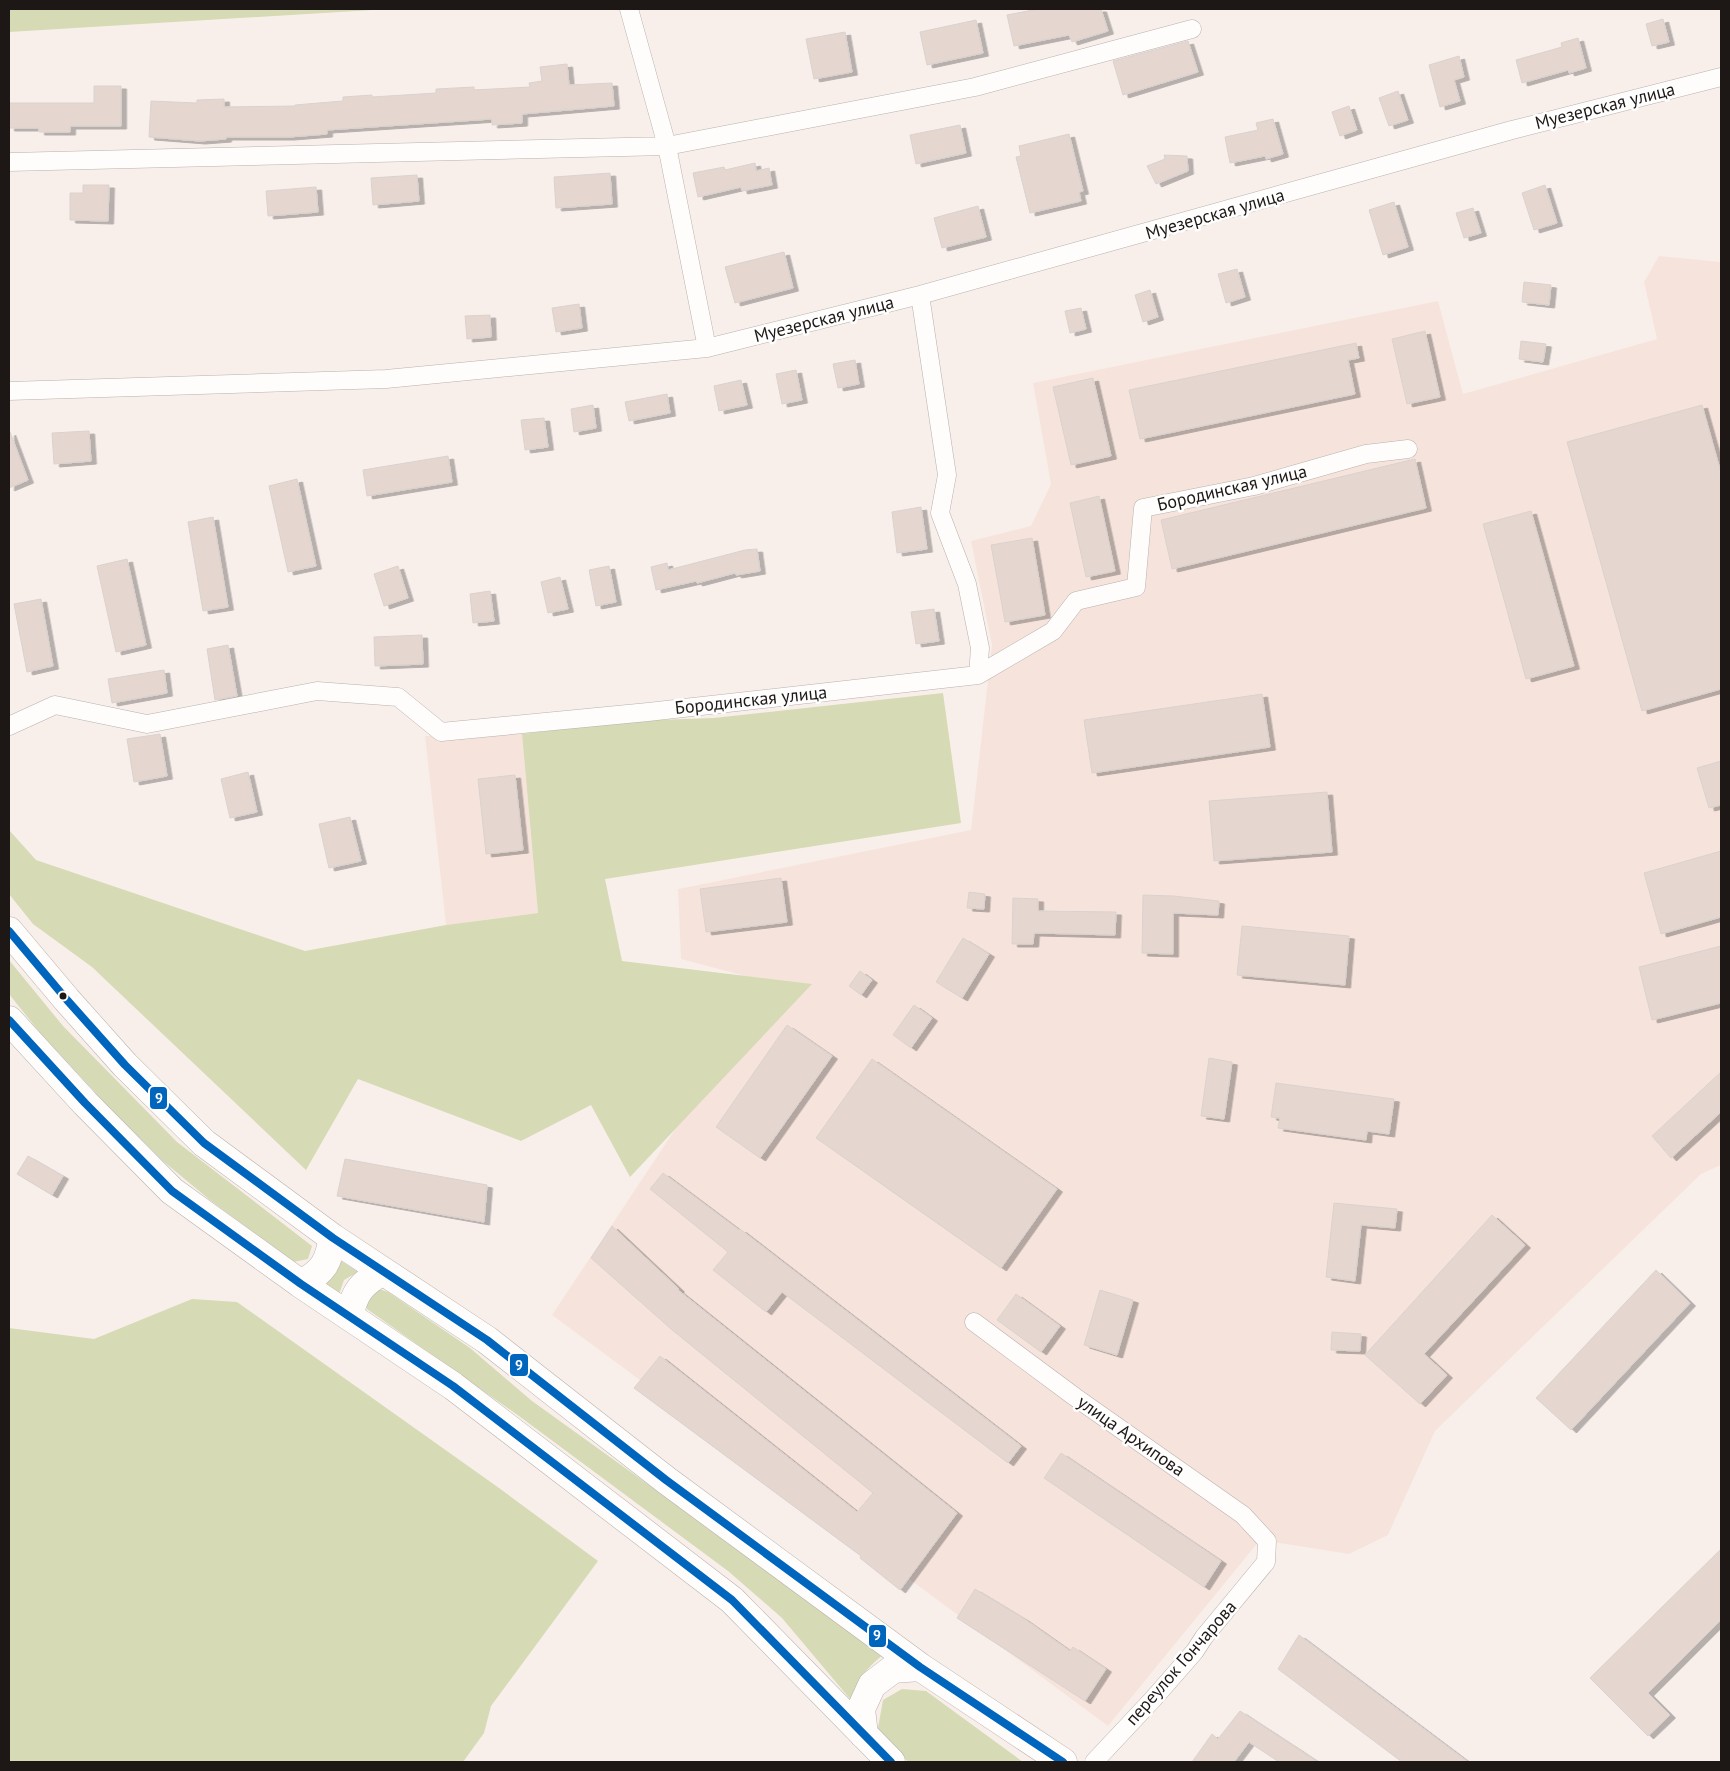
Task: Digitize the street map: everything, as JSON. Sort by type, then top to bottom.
[{"type":"main road","points":[[9,930],[67,1000],[125,1065],[204,1143],[333,1238],[487,1340],[666,1480],[920,1668],[1063,1762]]},
{"type":"main road","points":[[9,1020],[85,1103],[172,1191],[301,1284],[453,1386],[732,1600],[891,1762]]},
{"type":"main road","points":[[301,1284],[317,1275],[329,1258],[333,1238]]},
{"type":"main road","points":[[349,1316],[354,1297],[366,1281],[383,1271]]},
{"type":"main road","points":[[864,1735],[861,1709],[872,1684],[893,1669],[920,1668]]},
{"type":"street","points":[[629,9],[667,146],[707,348]]},
{"type":"street","points":[[9,162],[667,146],[975,87],[1192,29]]},
{"type":"street","name":"Муезерская улица","points":[[9,392],[386,380],[707,348],[920,295],[1512,130],[1721,77]]},
{"type":"street","points":[[920,295],[947,475],[940,513],[967,584],[980,648],[978,675]]},
{"type":"street","name":"Бородинская улица","points":[[9,726],[55,705],[147,724],[317,691],[398,697],[441,732],[648,712],[978,675],[1053,631],[1076,601],[1136,587],[1143,508],[1254,486],[1366,454],[1408,449]]},
{"type":"street","name":"улица Архипова","points":[[974,1322],[1075,1397],[1243,1515],[1267,1541],[1266,1562]]},
{"type":"street","name":"переулок Гончарова","points":[[1094,1762],[1195,1651],[1266,1562]]},
{"type":"shaded area","points":[[1659,256],[1721,262],[1721,1165],[1701,1174],[1435,1431],[1388,1535],[1349,1554],[1260,1540],[1108,1726],[552,1315],[680,1122],[790,988],[681,959],[678,889],[971,830],[992,645],[971,541],[1031,526],[1051,484],[1033,383],[1438,301],[1463,394],[1657,339],[1644,282]]},
{"type":"shaded area","points":[[522,734],[538,913],[446,925],[425,736]]},
{"type":"green space","points":[[9,9],[389,9],[9,32]]},
{"type":"green space","points":[[943,693],[961,823],[605,879],[622,961],[812,984],[630,1177],[591,1105],[521,1141],[358,1079],[306,1170],[92,967],[33,924],[9,894],[9,830],[36,860],[305,951],[446,925],[538,913],[522,734],[629,721],[714,718]]},
{"type":"green space","points":[[9,960],[63,1026],[177,1142],[312,1246],[308,1259],[293,1262],[210,1200],[163,1161],[105,1103],[41,1034],[9,994]]},
{"type":"green space","points":[[341,1261],[358,1272],[344,1280],[339,1294],[325,1283],[336,1273]]},
{"type":"green space","points":[[373,1287],[388,1292],[470,1348],[532,1401],[884,1654],[864,1674],[851,1700],[782,1618],[728,1571],[519,1416],[367,1309],[367,1294]]},
{"type":"green space","points":[[192,1299],[237,1302],[499,1488],[598,1561],[491,1706],[484,1733],[463,1762],[9,1762],[9,1328],[94,1339]]},
{"type":"green space","points":[[902,1689],[926,1691],[1023,1762],[909,1762],[888,1746],[878,1728],[883,1700]]},
{"type":"building","points":[[1038,9],[1101,9],[1108,31],[1072,42],[1069,35],[1014,46],[1007,15]]},
{"type":"building","points":[[1663,19],[1669,42],[1652,46],[1646,24]]},
{"type":"building","points":[[976,20],[983,53],[927,65],[920,32]]},
{"type":"building","points":[[845,32],[852,72],[814,79],[806,39]]},
{"type":"building","points":[[1578,38],[1586,68],[1569,73],[1568,70],[1522,83],[1516,60],[1562,47],[1561,43]]},
{"type":"building","points":[[1188,41],[1198,72],[1123,95],[1113,61]]},
{"type":"building","points":[[1459,56],[1464,77],[1454,80],[1460,101],[1440,107],[1429,65]]},
{"type":"building","points":[[567,64],[569,85],[612,83],[614,106],[522,114],[522,123],[492,125],[492,119],[327,130],[327,134],[289,137],[226,137],[226,139],[200,141],[149,137],[151,101],[197,103],[197,100],[224,99],[224,107],[295,106],[343,101],[343,97],[436,93],[436,89],[474,87],[474,90],[530,87],[529,83],[542,81],[540,67]]},
{"type":"building","points":[[94,86],[121,86],[121,126],[70,126],[70,132],[39,132],[39,128],[9,128],[9,103],[94,103]]},
{"type":"building","points":[[1398,91],[1408,120],[1389,126],[1379,98]]},
{"type":"building","points":[[1349,106],[1357,130],[1340,136],[1332,112]]},
{"type":"building","points":[[1273,119],[1283,154],[1266,159],[1265,156],[1230,163],[1225,137],[1258,130],[1256,123]]},
{"type":"building","points":[[960,125],[966,153],[916,164],[910,135]]},
{"type":"building","points":[[1069,134],[1083,191],[1079,192],[1081,201],[1030,213],[1016,157],[1021,156],[1019,146]]},
{"type":"building","points":[[1164,155],[1187,156],[1188,171],[1156,184],[1147,166],[1165,159]]},
{"type":"building","points":[[755,163],[756,171],[769,168],[772,185],[742,191],[741,187],[698,197],[693,173],[724,167],[725,170]]},
{"type":"building","points":[[610,173],[612,204],[556,208],[554,177]]},
{"type":"building","points":[[417,175],[419,201],[373,205],[371,178]]},
{"type":"building","points":[[83,185],[109,185],[108,221],[70,220],[70,193],[83,193]]},
{"type":"building","points":[[1545,185],[1557,223],[1534,230],[1522,193]]},
{"type":"building","points":[[316,187],[318,212],[268,216],[266,191]]},
{"type":"building","points":[[1394,202],[1408,247],[1383,255],[1369,210]]},
{"type":"building","points":[[978,206],[986,237],[942,248],[934,218]]},
{"type":"building","points":[[1473,208],[1481,233],[1464,238],[1456,213]]},
{"type":"building","points":[[784,252],[793,288],[735,303],[725,267]]},
{"type":"building","points":[[1237,269],[1245,297],[1226,303],[1218,274]]},
{"type":"building","points":[[1524,282],[1551,285],[1549,305],[1522,302]]},
{"type":"building","points":[[1150,290],[1158,317],[1143,322],[1135,295]]},
{"type":"building","points":[[579,304],[582,328],[556,332],[552,308]]},
{"type":"building","points":[[1081,308],[1086,329],[1070,333],[1065,311]]},
{"type":"building","points":[[490,315],[491,337],[467,339],[465,316]]},
{"type":"building","points":[[1425,331],[1440,397],[1407,404],[1392,339]]},
{"type":"building","points":[[1521,341],[1546,344],[1543,362],[1519,359]]},
{"type":"building","points":[[1356,343],[1359,358],[1348,360],[1355,394],[1140,439],[1129,390]]},
{"type":"building","points":[[855,360],[859,384],[838,388],[833,364]]},
{"type":"building","points":[[796,370],[802,400],[782,404],[776,374]]},
{"type":"building","points":[[1093,378],[1111,456],[1071,465],[1053,387]]},
{"type":"building","points":[[741,380],[747,405],[719,411],[714,386]]},
{"type":"building","points":[[667,394],[670,413],[629,421],[625,402]]},
{"type":"building","points":[[593,405],[596,428],[574,432],[571,409]]},
{"type":"building","points":[[1702,405],[1721,473],[1721,689],[1642,711],[1567,442]]},
{"type":"building","points":[[544,418],[548,447],[525,450],[521,420]]},
{"type":"building","points":[[89,431],[91,461],[54,464],[52,433]]},
{"type":"building","points":[[9,433],[28,480],[9,488]]},
{"type":"building","points":[[448,456],[452,482],[367,496],[363,470]]},
{"type":"building","points":[[1415,459],[1426,508],[1172,569],[1161,520]]},
{"type":"building","points":[[297,479],[316,566],[288,572],[269,486]]},
{"type":"building","points":[[1099,496],[1115,571],[1086,577],[1070,503]]},
{"type":"building","points":[[921,507],[927,549],[897,553],[892,512]]},
{"type":"building","points":[[1531,511],[1574,666],[1526,679],[1483,524]]},
{"type":"building","points":[[213,517],[228,607],[203,611],[188,522]]},
{"type":"building","points":[[1032,538],[1045,615],[1005,622],[991,545]]},
{"type":"building","points":[[757,549],[760,571],[736,575],[735,573],[697,583],[696,581],[656,590],[651,567],[667,563],[668,570],[745,550]]},
{"type":"building","points":[[127,559],[146,645],[116,652],[97,566]]},
{"type":"building","points":[[398,566],[408,598],[384,606],[374,574]]},
{"type":"building","points":[[609,566],[616,602],[596,606],[589,570]]},
{"type":"building","points":[[560,577],[568,609],[548,613],[541,582]]},
{"type":"building","points":[[490,591],[494,621],[473,623],[470,594]]},
{"type":"building","points":[[41,599],[53,666],[27,672],[14,604]]},
{"type":"building","points":[[934,609],[939,641],[916,644],[911,612]]},
{"type":"building","points":[[422,635],[423,664],[375,666],[374,637]]},
{"type":"building","points":[[228,645],[237,696],[215,700],[207,649]]},
{"type":"building","points":[[164,670],[167,693],[112,703],[108,679]]},
{"type":"building","points":[[1262,694],[1270,747],[1092,773],[1084,720]]},
{"type":"building","points":[[160,734],[167,776],[134,782],[127,739]]},
{"type":"building","points":[[1721,761],[1721,805],[1709,808],[1697,768]]},
{"type":"building","points":[[248,772],[257,812],[230,818],[221,779]]},
{"type":"building","points":[[515,775],[523,850],[486,854],[478,779]]},
{"type":"building","points":[[1327,792],[1332,852],[1214,861],[1209,801]]},
{"type":"building","points":[[350,817],[361,861],[329,868],[319,824]]},
{"type":"building","points":[[1721,851],[1721,917],[1661,934],[1644,873]]},
{"type":"building","points":[[781,878],[787,922],[706,932],[700,889]]},
{"type":"building","points":[[969,892],[985,894],[984,909],[967,908]]},
{"type":"building","points":[[1143,895],[1219,901],[1218,915],[1173,913],[1173,954],[1142,953]]},
{"type":"building","points":[[1013,898],[1038,899],[1038,911],[1116,912],[1115,935],[1034,933],[1033,944],[1012,944]]},
{"type":"building","points":[[1242,926],[1349,936],[1345,985],[1237,975]]},
{"type":"building","points":[[963,938],[989,954],[962,998],[936,982]]},
{"type":"building","points":[[1721,946],[1721,1003],[1652,1020],[1639,967]]},
{"type":"building","points":[[860,971],[872,980],[861,995],[849,986]]},
{"type":"building","points":[[914,1005],[932,1018],[911,1048],[893,1035]]},
{"type":"building","points":[[787,1025],[832,1056],[760,1158],[716,1127]]},
{"type":"building","points":[[1209,1058],[1232,1062],[1224,1119],[1201,1116]]},
{"type":"building","points":[[872,1059],[1057,1189],[1001,1268],[816,1138]]},
{"type":"building","points":[[1721,1072],[1721,1112],[1671,1158],[1652,1136]]},
{"type":"building","points":[[1276,1083],[1394,1099],[1389,1134],[1367,1131],[1366,1140],[1278,1128],[1280,1118],[1271,1117]]},
{"type":"building","points":[[28,1156],[63,1176],[52,1195],[17,1174]]},
{"type":"building","points":[[345,1159],[487,1185],[484,1222],[337,1196]]},
{"type":"building","points":[[663,1173],[740,1229],[1021,1446],[1008,1463],[782,1292],[766,1312],[713,1270],[728,1252],[650,1189]]},
{"type":"building","points":[[1334,1203],[1397,1209],[1395,1228],[1361,1225],[1355,1281],[1326,1277]]},
{"type":"building","points":[[1492,1215],[1525,1245],[1424,1354],[1447,1375],[1420,1404],[1365,1355]]},
{"type":"building","points":[[612,1226],[678,1290],[957,1513],[900,1590],[860,1558],[861,1556],[634,1388],[660,1356],[857,1512],[873,1493],[671,1329],[591,1258]]},
{"type":"building","points":[[1656,1270],[1690,1303],[1571,1430],[1536,1398]]},
{"type":"building","points":[[1100,1290],[1133,1300],[1117,1355],[1084,1345]]},
{"type":"building","points":[[1016,1294],[1060,1326],[1041,1352],[997,1320]]},
{"type":"building","points":[[1332,1332],[1361,1334],[1360,1351],[1331,1350]]},
{"type":"building","points":[[1061,1453],[1221,1561],[1204,1587],[1044,1478]]},
{"type":"building","points":[[1721,1549],[1721,1620],[1648,1693],[1670,1715],[1648,1736],[1590,1678]]},
{"type":"building","points":[[975,1589],[1023,1618],[1070,1651],[1073,1647],[1106,1669],[1085,1701],[957,1618]]},
{"type":"building","points":[[1299,1635],[1468,1762],[1402,1762],[1278,1669]]},
{"type":"building","points":[[1240,1711],[1318,1762],[1279,1762],[1249,1742],[1234,1762],[1192,1762],[1212,1734],[1218,1739]]},
{"type":"transit line","name":"9","points":[[9,931],[125,1065],[204,1143],[333,1238],[487,1340],[666,1480],[920,1667],[1063,1762]]},
{"type":"transit line","name":"9","points":[[9,1020],[85,1103],[172,1191],[301,1284],[453,1386],[732,1600],[891,1762]]}]
